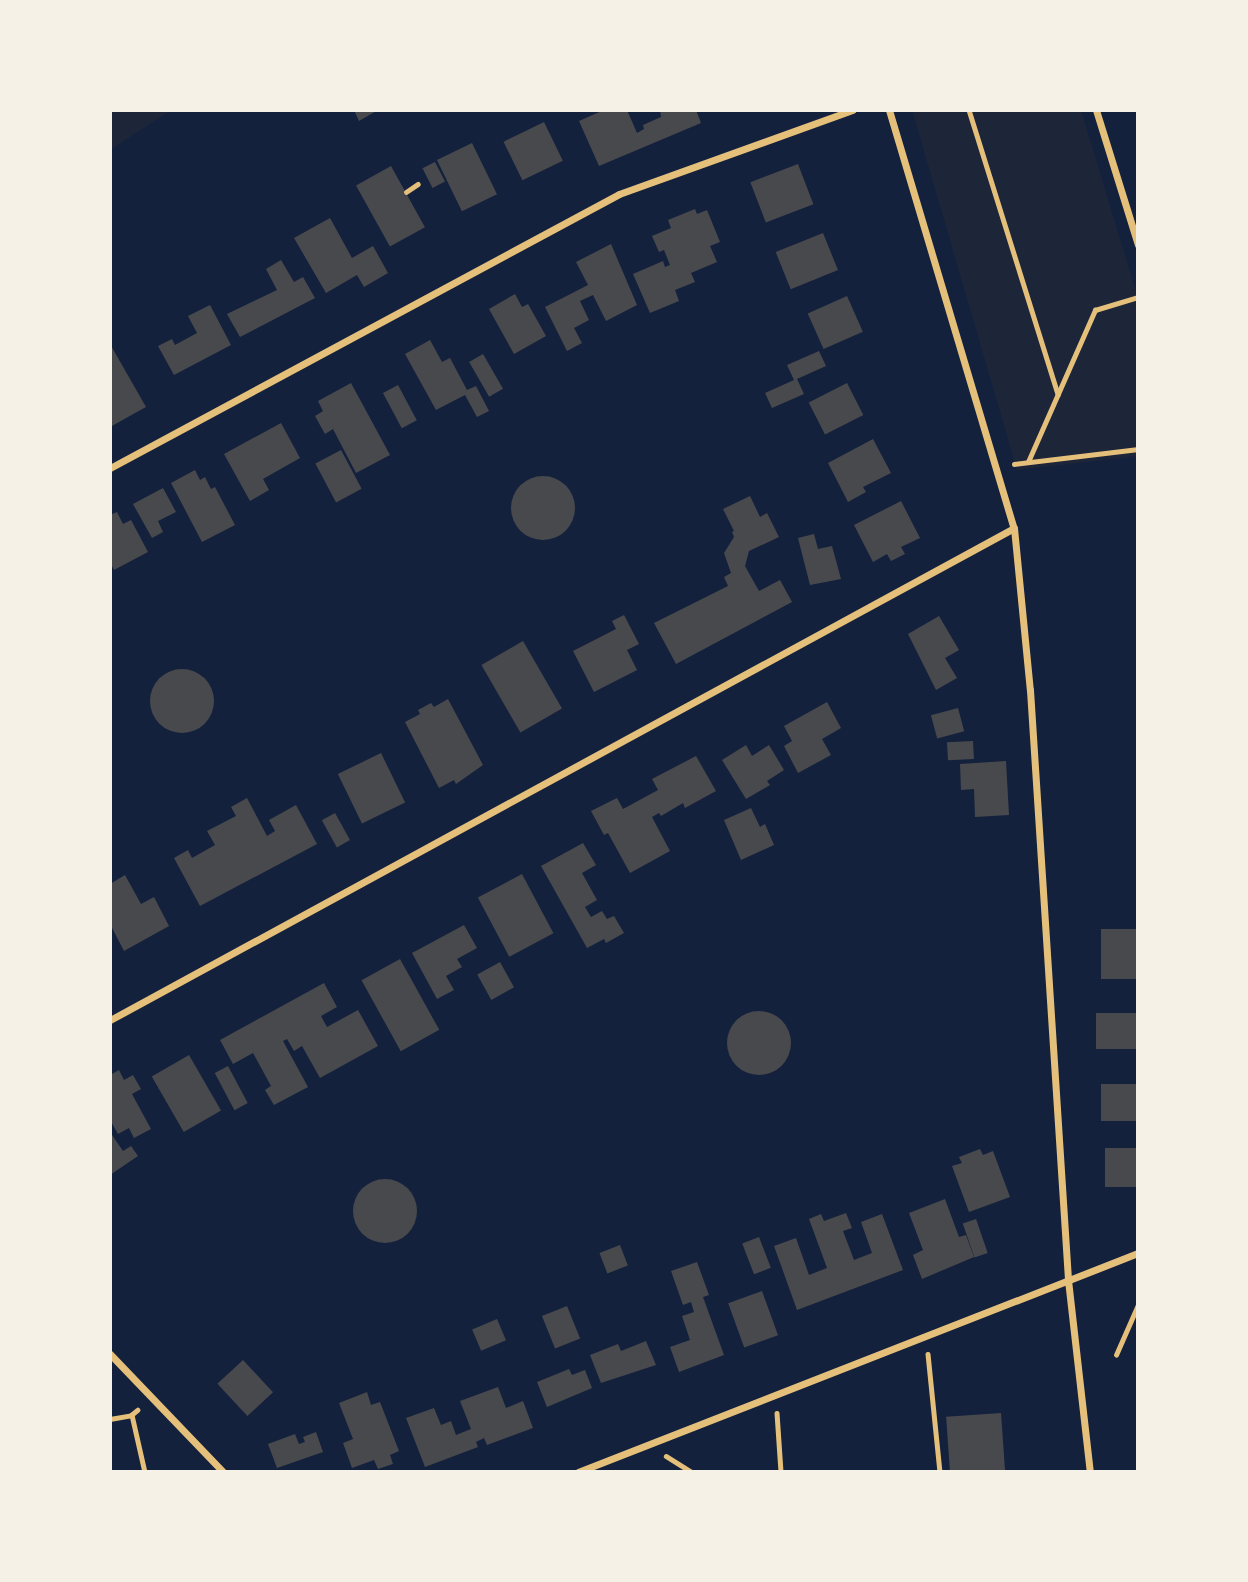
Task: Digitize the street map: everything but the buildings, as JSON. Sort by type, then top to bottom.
[{"type":"street","points":[[110,468],[619,194],[852,110]]},
{"type":"street","points":[[889,110],[1014,528],[1030,690],[1068,1280],[1090,1472]]},
{"type":"street","points":[[1096,110],[1138,245]]},
{"type":"street","points":[[110,1020],[1014,528]]},
{"type":"street","points":[[578,1472],[1138,1253]]},
{"type":"street","points":[[110,1354],[223,1472]]},
{"type":"path","points":[[969,110],[1058,394]]},
{"type":"path","points":[[406,192],[418,184]]},
{"type":"path","points":[[1028,462],[1095,310],[1138,297]]},
{"type":"path","points":[[996,467],[1138,449]]},
{"type":"path","points":[[1116,1355],[1138,1305]]},
{"type":"path","points":[[925,1336],[940,1472]]},
{"type":"path","points":[[776,1394],[781,1472]]},
{"type":"path","points":[[110,1419],[132,1415],[151,1396]]},
{"type":"path","points":[[132,1415],[145,1472]]},
{"type":"shaded area","points":[[110,110],[171,110],[110,150]]},
{"type":"shaded area","points":[[912,110],[1081,110],[1138,298],[1138,456],[1017,470]]}]
